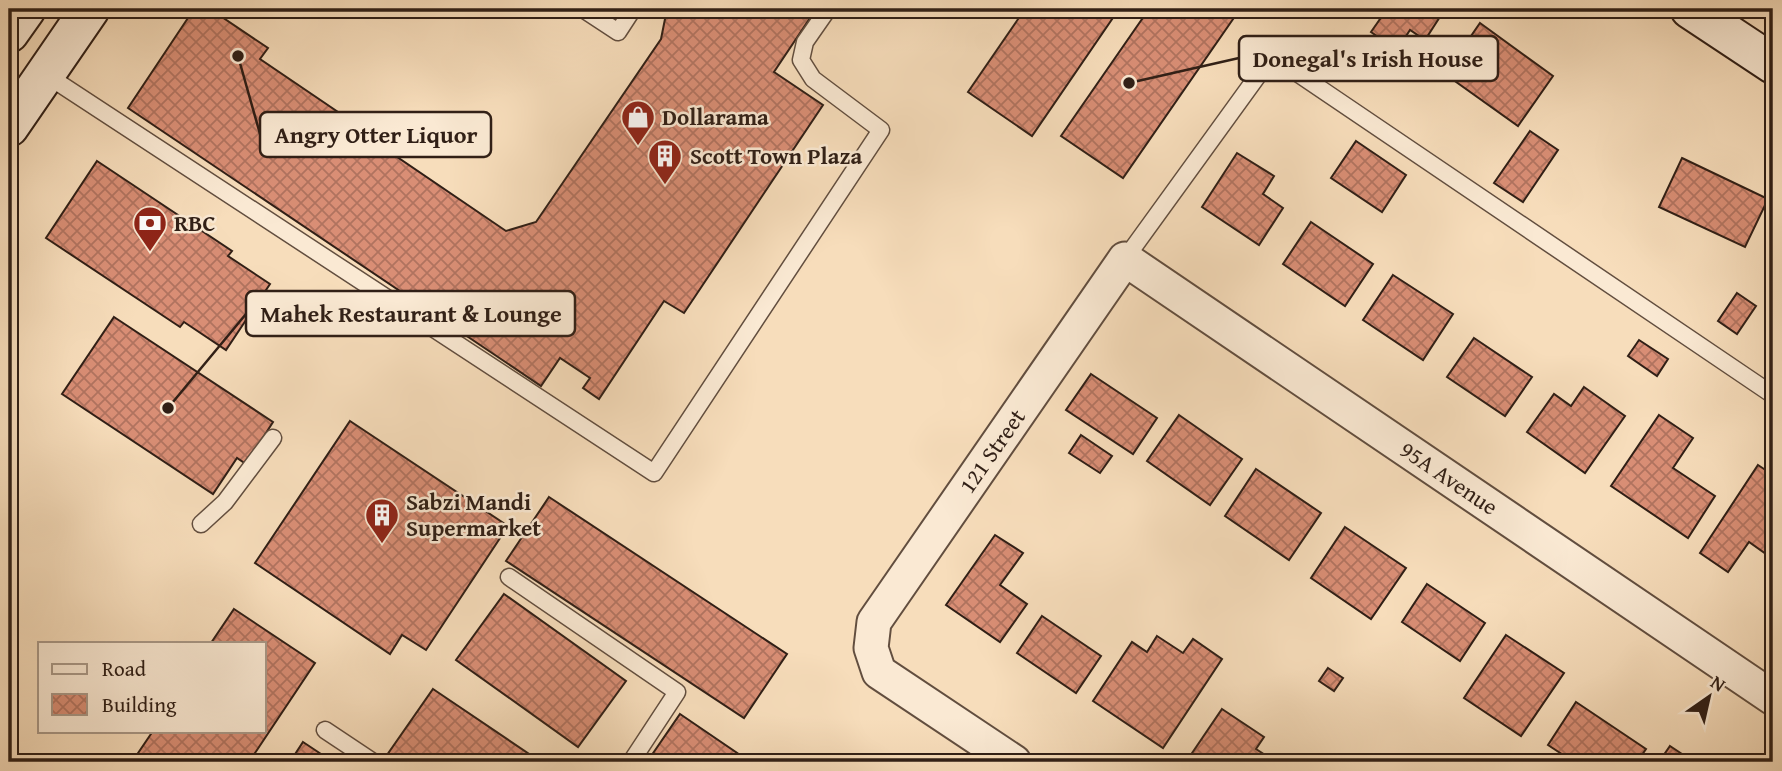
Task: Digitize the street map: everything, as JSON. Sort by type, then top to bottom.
[{"type":"main road","points":[[9,33],[26,9]]},
{"type":"main road","points":[[9,127],[90,9]]},
{"type":"main road","points":[[1690,9],[1773,64]]},
{"type":"street","name":"121 Street","points":[[1014,762],[879,672],[871,648],[874,622],[1125,259]]},
{"type":"street","name":"95A Avenue","points":[[1125,259],[1773,698]]},
{"type":"lane","points":[[583,9],[618,32],[633,9]]},
{"type":"lane","points":[[45,75],[654,473],[881,130],[813,79],[801,60],[805,42],[828,9]]},
{"type":"lane","points":[[1125,259],[1272,56],[1773,395]]},
{"type":"lane","points":[[201,524],[225,502],[274,438]]},
{"type":"lane","points":[[509,577],[677,692],[631,762]]},
{"type":"lane","points":[[325,730],[373,762]]},
{"type":"building","name":"Scott Town Plaza","points":[[194,9],[210,9],[268,48],[260,59],[341,114],[334,125],[370,150],[375,142],[506,231],[536,222],[661,39],[667,9],[816,9],[774,72],[823,105],[684,313],[664,301],[599,399],[583,388],[590,378],[560,358],[541,386],[128,108]]},
{"type":"building","points":[[1025,9],[1119,9],[1032,136],[968,92]]},
{"type":"building","points":[[1149,9],[1240,9],[1123,178],[1061,136]]},
{"type":"building","points":[[1365,9],[1445,9],[1425,40],[1410,30],[1397,50],[1371,32],[1380,19]]},
{"type":"building","points":[[1480,23],[1553,76],[1518,126],[1445,74]]},
{"type":"building","points":[[1530,131],[1558,150],[1523,202],[1494,183]]},
{"type":"building","points":[[1356,141],[1406,175],[1382,212],[1331,178]]},
{"type":"building","points":[[1237,153],[1274,176],[1263,194],[1283,208],[1259,245],[1202,207]]},
{"type":"building","points":[[1682,158],[1768,199],[1745,247],[1659,207]]},
{"type":"building","name":"RBC","points":[[97,161],[232,251],[228,256],[270,284],[226,350],[184,322],[180,327],[46,238]]},
{"type":"building","points":[[1311,222],[1373,264],[1345,306],[1283,264]]},
{"type":"building","points":[[1393,275],[1453,314],[1423,360],[1363,320]]},
{"type":"building","points":[[1737,293],[1756,306],[1737,334],[1718,321]]},
{"type":"building","points":[[114,317],[273,422],[246,464],[237,458],[213,494],[62,394]]},
{"type":"building","points":[[1474,338],[1532,377],[1505,416],[1447,377]]},
{"type":"building","points":[[1639,340],[1668,359],[1657,376],[1628,356]]},
{"type":"building","points":[[1091,374],[1157,418],[1133,454],[1066,410]]},
{"type":"building","points":[[1584,387],[1625,416],[1585,473],[1527,432],[1554,394],[1571,406]]},
{"type":"building","points":[[1179,415],[1242,459],[1210,505],[1147,461]]},
{"type":"building","points":[[1659,415],[1693,438],[1673,468],[1715,496],[1688,538],[1611,486]]},
{"type":"building","name":"Sabzi Mandi Supermarket","points":[[350,421],[508,526],[426,650],[402,635],[390,654],[255,563]]},
{"type":"building","points":[[1081,435],[1112,456],[1100,473],[1069,453]]},
{"type":"building","points":[[1758,465],[1773,475],[1773,559],[1749,542],[1728,572],[1700,553]]},
{"type":"building","points":[[1256,469],[1321,513],[1289,560],[1225,516]]},
{"type":"building","points":[[549,497],[787,654],[744,718],[506,561]]},
{"type":"building","points":[[1345,527],[1406,568],[1371,619],[1311,578]]},
{"type":"building","points":[[995,535],[1023,553],[1000,585],[1027,604],[1000,642],[946,605]]},
{"type":"building","points":[[1427,584],[1485,623],[1460,661],[1402,622]]},
{"type":"building","points":[[504,594],[626,681],[578,747],[456,660]]},
{"type":"building","points":[[234,609],[315,663],[249,762],[132,762],[152,732],[266,732],[266,642],[212,642]]},
{"type":"building","points":[[1042,616],[1101,656],[1076,693],[1017,653]]},
{"type":"building","points":[[1506,635],[1564,673],[1521,736],[1464,698]]},
{"type":"building","points":[[1157,636],[1183,653],[1193,639],[1222,659],[1163,748],[1093,701],[1132,642],[1147,652]]},
{"type":"building","points":[[1328,668],[1343,678],[1334,691],[1319,681]]},
{"type":"building","points":[[433,689],[541,762],[398,762],[387,755]]},
{"type":"building","points":[[1576,702],[1646,749],[1637,762],[1574,762],[1548,745]]},
{"type":"building","points":[[1222,709],[1264,737],[1256,749],[1276,762],[1186,762]]},
{"type":"building","points":[[680,714],[743,757],[739,762],[647,762]]},
{"type":"building","points":[[303,742],[333,762],[290,762]]},
{"type":"building","points":[[1670,746],[1694,762],[1659,762]]},
{"type":"place","name":"Angry Otter Liquor","points":[[238,56]]},
{"type":"place","name":"Donegal's Irish House","points":[[1129,83]]},
{"type":"place","name":"Dollarama","points":[[638,147]]},
{"type":"place","name":"Scott Town Plaza","points":[[665,186]]},
{"type":"place","name":"RBC","points":[[150,253]]},
{"type":"place","name":"Mahek Restaurant & Lounge","points":[[168,408]]},
{"type":"place","name":"Sabzi Mandi Supermarket","points":[[382,545]]}]
